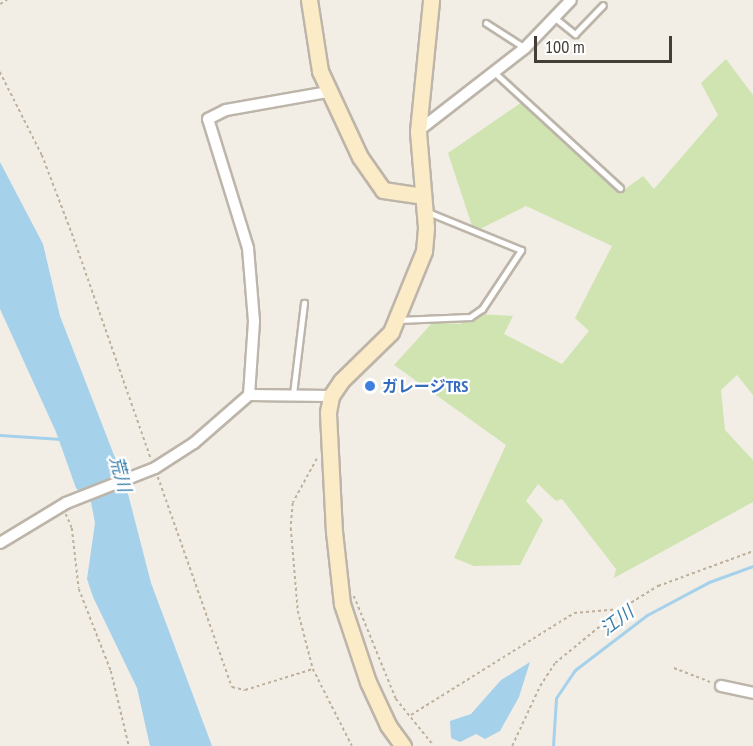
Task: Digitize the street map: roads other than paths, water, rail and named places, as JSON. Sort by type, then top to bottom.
[{"type":"street","points":[[309,0],[320,71],[328,92],[377,185],[383,190],[424,203]]},
{"type":"street","points":[[404,746],[388,724],[368,682],[342,604],[329,452],[332,396],[341,381],[385,340],[396,321],[424,251],[424,203],[418,131],[430,0]]},
{"type":"street","points":[[418,131],[525,48],[555,18],[568,1]]},
{"type":"street","points":[[249,395],[254,321],[248,248],[208,119],[226,110],[328,92]]},
{"type":"street","points":[[0,543],[64,504],[155,468],[194,443],[249,395],[332,396]]},
{"type":"street","points":[[721,686],[753,693]]},
{"type":"lane","points":[[555,18],[575,34],[603,5]]},
{"type":"lane","points":[[486,22],[525,48]]},
{"type":"lane","points":[[494,71],[620,188]]},
{"type":"lane","points":[[396,321],[470,317],[482,309],[521,250],[424,203]]},
{"type":"lane","points":[[293,394],[304,303]]},
{"type":"water","name":"荒川","points":[[0,162],[43,244],[60,316],[126,486],[151,583],[212,746],[150,746],[137,688],[93,597],[87,579],[95,523],[91,502],[76,488],[56,432],[0,309]]},
{"type":"water","points":[[530,662],[519,697],[500,731],[485,739],[476,734],[460,742],[451,738],[450,721],[471,714],[501,680]]},
{"type":"waterway","points":[[0,435],[61,439]]},
{"type":"waterway","name":"江川","points":[[553,746],[556,698],[575,670],[647,615],[709,582],[753,566]]},
{"type":"place","name":"ガレージTRS","points":[[370,386]]}]
